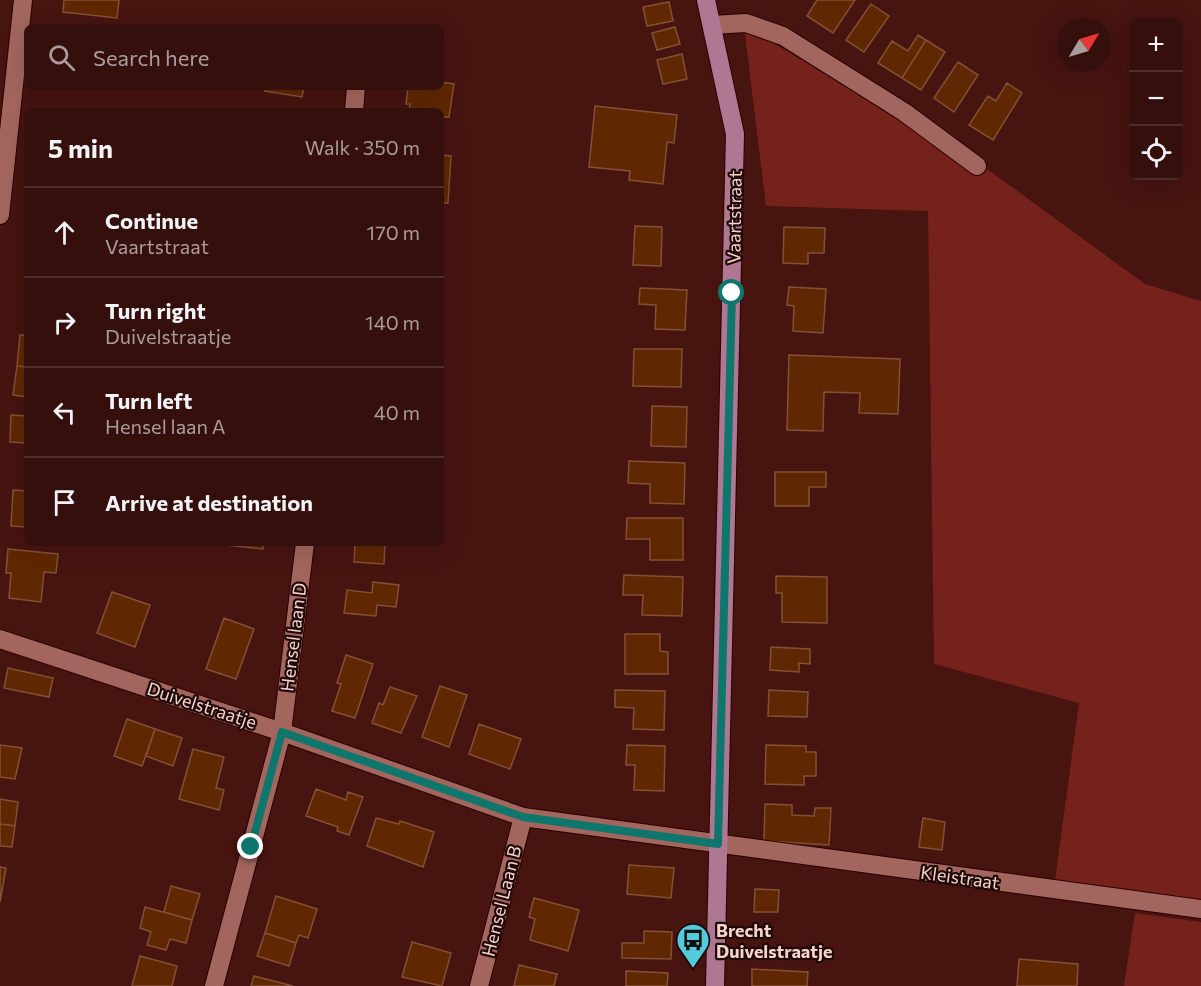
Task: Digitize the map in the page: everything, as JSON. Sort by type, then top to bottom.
[{"type":"main road","name":"Vaartstraat","points":[[706,0],[735,134],[715,986]]},
{"type":"street","points":[[0,215],[22,0]]},
{"type":"street","points":[[712,25],[746,23],[783,36],[904,112],[977,166]]},
{"type":"street","points":[[354,108],[356,90]]},
{"type":"street","name":"Hensel laan D","points":[[214,986],[282,732],[305,546]]},
{"type":"street","name":"Duivelstraatje","points":[[0,639],[282,732],[523,817],[718,844]]},
{"type":"street","name":"Hensel Laan B","points":[[479,986],[523,817]]},
{"type":"street","name":"Kleistraat","points":[[718,844],[1201,909]]},
{"type":"shaded area","points":[[744,26],[987,169],[1145,284],[1201,301],[1201,901],[1055,880],[1079,703],[934,664],[928,211],[766,206]]},
{"type":"shaded area","points":[[1135,913],[1201,922],[1201,986],[1124,986]]},
{"type":"building","points":[[64,0],[119,0],[117,18],[63,12]]},
{"type":"building","points":[[817,0],[855,0],[833,33],[807,16]]},
{"type":"building","points":[[669,2],[673,21],[647,26],[643,7]]},
{"type":"building","points":[[871,4],[889,16],[864,52],[846,40]]},
{"type":"building","points":[[675,27],[680,44],[657,50],[652,33]]},
{"type":"building","points":[[918,35],[926,40],[902,78],[878,63],[892,41],[908,51]]},
{"type":"building","points":[[926,40],[945,52],[921,90],[902,78]]},
{"type":"building","points":[[682,54],[687,79],[663,84],[657,60]]},
{"type":"building","points":[[958,62],[978,75],[954,112],[934,98]]},
{"type":"building","points":[[444,82],[454,84],[449,117],[444,117],[444,108],[409,108],[410,104],[406,104],[408,90],[444,90]]},
{"type":"building","points":[[1007,83],[1022,93],[993,140],[969,125],[988,96],[996,101]]},
{"type":"building","points":[[265,90],[303,90],[302,97]]},
{"type":"building","points":[[595,106],[677,115],[674,143],[667,142],[663,184],[629,180],[630,171],[589,167]]},
{"type":"building","points":[[444,155],[451,156],[448,203],[444,203]]},
{"type":"building","points":[[635,226],[662,227],[661,266],[633,265]]},
{"type":"building","points":[[784,227],[825,228],[824,253],[808,253],[808,264],[783,263]]},
{"type":"building","points":[[789,287],[826,289],[823,333],[793,331],[794,306],[787,305]]},
{"type":"building","points":[[640,288],[687,290],[685,330],[655,329],[656,305],[639,304]]},
{"type":"building","points":[[20,335],[24,335],[24,367],[17,366]]},
{"type":"building","points":[[634,349],[682,349],[681,387],[633,386]]},
{"type":"building","points":[[789,355],[900,359],[898,414],[859,413],[860,393],[824,392],[823,431],[787,430]]},
{"type":"building","points":[[17,366],[24,367],[24,397],[13,395]]},
{"type":"building","points":[[652,406],[687,407],[686,447],[651,446]]},
{"type":"building","points":[[11,415],[24,416],[24,443],[10,442]]},
{"type":"building","points":[[629,461],[685,463],[684,504],[650,503],[650,484],[628,483]]},
{"type":"building","points":[[775,472],[826,472],[826,487],[809,487],[809,506],[775,506]]},
{"type":"building","points":[[13,490],[24,491],[24,527],[11,526]]},
{"type":"building","points":[[627,518],[683,518],[683,560],[650,560],[650,539],[626,539]]},
{"type":"building","points":[[234,546],[263,546],[263,549]]},
{"type":"building","points":[[355,546],[385,546],[384,564],[354,562]]},
{"type":"building","points":[[8,549],[58,554],[56,573],[44,572],[41,602],[9,598],[11,573],[6,573]]},
{"type":"building","points":[[624,575],[683,577],[682,616],[642,615],[643,595],[623,595]]},
{"type":"building","points":[[776,576],[827,577],[827,623],[782,622],[782,593],[776,593]]},
{"type":"building","points":[[373,582],[399,585],[396,607],[377,605],[376,616],[344,613],[347,590],[372,593]]},
{"type":"building","points":[[112,592],[150,605],[135,647],[97,633]]},
{"type":"building","points":[[224,618],[254,629],[236,679],[206,669]]},
{"type":"building","points":[[625,634],[660,634],[660,651],[668,652],[668,674],[625,674]]},
{"type":"building","points":[[771,647],[810,649],[810,664],[799,663],[799,672],[770,670]]},
{"type":"building","points":[[346,655],[373,664],[355,718],[332,711],[341,684],[337,683]]},
{"type":"building","points":[[8,668],[53,678],[49,697],[4,688]]},
{"type":"building","points":[[440,686],[467,695],[449,747],[422,737]]},
{"type":"building","points":[[390,687],[417,696],[401,733],[372,723],[379,703],[383,705]]},
{"type":"building","points":[[615,690],[665,691],[664,730],[633,729],[634,708],[615,707]]},
{"type":"building","points":[[769,690],[808,692],[807,717],[768,716]]},
{"type":"building","points":[[127,719],[155,729],[142,766],[114,756]]},
{"type":"building","points":[[479,724],[521,739],[510,769],[469,754]]},
{"type":"building","points":[[155,729],[182,738],[173,766],[146,756]]},
{"type":"building","points":[[0,745],[22,748],[15,779],[0,777]]},
{"type":"building","points":[[627,745],[665,746],[664,791],[634,790],[635,765],[626,765]]},
{"type":"building","points":[[766,745],[806,746],[806,752],[816,752],[816,776],[804,776],[804,785],[765,784]]},
{"type":"building","points":[[193,749],[224,757],[216,788],[224,790],[219,810],[179,799]]},
{"type":"building","points":[[316,789],[346,800],[348,792],[363,797],[349,835],[337,831],[338,827],[306,816]]},
{"type":"building","points":[[0,799],[18,802],[15,826],[0,824]]},
{"type":"building","points":[[765,804],[792,805],[792,815],[814,816],[815,808],[831,808],[829,845],[764,841]]},
{"type":"building","points":[[376,818],[399,824],[400,821],[434,832],[423,867],[367,846]]},
{"type":"building","points":[[923,818],[945,822],[942,850],[919,847]]},
{"type":"building","points":[[0,824],[15,826],[12,847],[0,846]]},
{"type":"building","points":[[629,865],[674,868],[671,898],[627,894]]},
{"type":"building","points":[[0,867],[6,868],[0,902]]},
{"type":"building","points":[[171,886],[200,894],[192,920],[164,912]]},
{"type":"building","points":[[755,889],[779,890],[778,912],[754,912]]},
{"type":"building","points":[[276,896],[317,909],[308,938],[299,935],[296,943],[265,933]]},
{"type":"building","points":[[534,898],[579,910],[568,951],[530,940],[535,919],[529,917]]},
{"type":"building","points":[[145,907],[192,920],[186,943],[170,939],[166,950],[147,945],[151,932],[140,928]]},
{"type":"building","points":[[644,931],[672,932],[671,959],[622,958],[622,943],[644,943]]},
{"type":"building","points":[[265,933],[296,943],[289,966],[257,956]]},
{"type":"building","points":[[412,942],[451,953],[442,986],[402,977]]},
{"type":"building","points":[[140,956],[177,966],[172,986],[132,986]]},
{"type":"building","points":[[1019,959],[1078,964],[1077,986],[1017,986]]},
{"type":"building","points":[[519,965],[557,974],[554,986],[514,986]]},
{"type":"building","points":[[752,969],[808,972],[807,986],[752,986]]},
{"type":"building","points":[[626,971],[668,973],[667,986],[626,986]]},
{"type":"building","points":[[254,976],[293,986],[251,986]]},
{"type":"place","name":"Brecht Duivelstraatje","points":[[693,969]]},
{"type":"route","points":[[251,847],[282,732],[523,817],[718,844],[732,293]]}]
